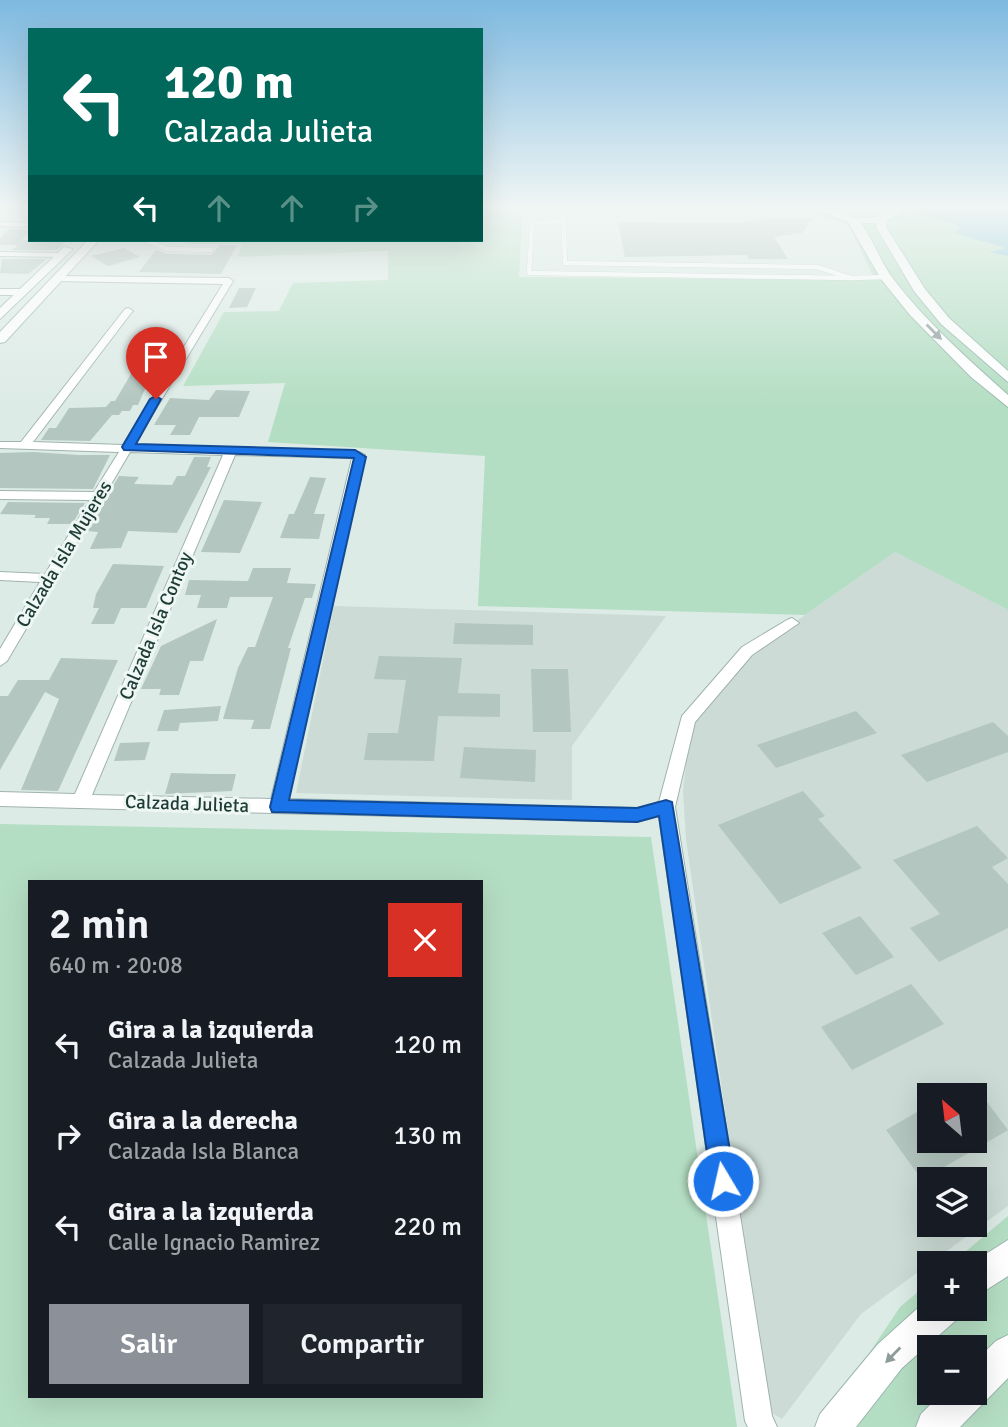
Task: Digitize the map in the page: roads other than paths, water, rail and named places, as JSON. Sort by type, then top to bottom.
[{"type":"main road","points":[[0,315],[44,272]]},
{"type":"main road","points":[[0,339],[65,272]]},
{"type":"main road","points":[[882,272],[958,356],[1008,403]]},
{"type":"main road","points":[[908,272],[920,291],[945,321],[1008,378]]},
{"type":"main road","points":[[958,356],[983,354]]},
{"type":"main road","points":[[987,1271],[1008,1256]]},
{"type":"main road","points":[[833,1427],[890,1356],[929,1321]]},
{"type":"main road","points":[[987,1374],[1008,1353]]},
{"type":"main road","points":[[933,1427],[956,1405]]},
{"type":"street","name":"Calzada Isla Mujeres","points":[[0,662],[229,281],[58,279]]},
{"type":"street","points":[[0,292],[21,292]]},
{"type":"street","points":[[24,446],[128,311]]},
{"type":"street","points":[[0,445],[359,455],[278,807]]},
{"type":"street","name":"Calzada Isla Contoy","points":[[81,802],[231,450]]},
{"type":"street","points":[[0,495],[100,496]]},
{"type":"street","points":[[0,576],[50,578]]},
{"type":"street","points":[[763,1427],[759,1421],[666,807],[688,720],[747,651],[792,623]]},
{"type":"street","name":"Calzada Julieta","points":[[0,799],[637,815],[666,807]]},
{"type":"lane","points":[[529,272],[885,277]]},
{"type":"lane","points":[[687,272],[687,276]]},
{"type":"lane","points":[[831,272],[851,278]]}]
